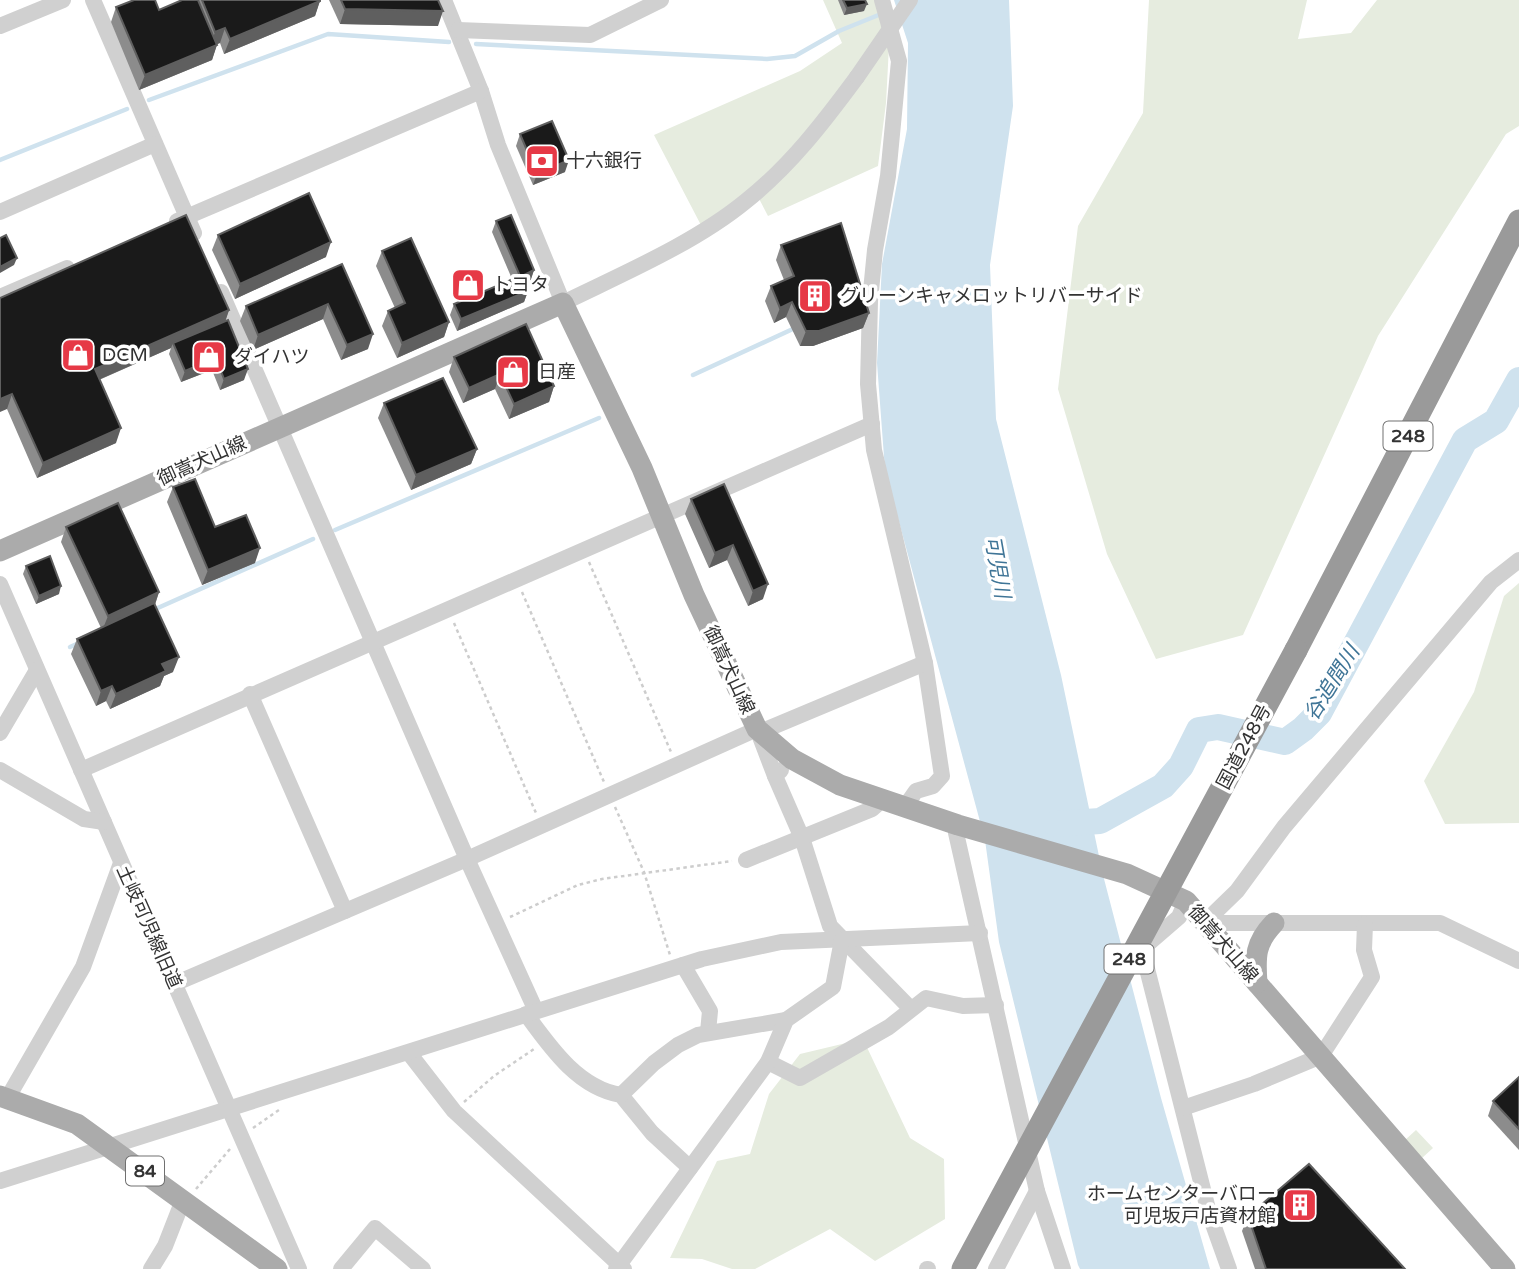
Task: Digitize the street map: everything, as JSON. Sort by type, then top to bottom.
[{"type":"highway","name":"国道248号","points":[[963,1269],[1296,650],[1519,221]]},
{"type":"main road","name":"御嵩犬山線","points":[[0,551],[563,303],[661,514],[694,596],[758,730],[792,759],[840,785],[958,825],[1127,874],[1186,901],[1505,1269]]},
{"type":"main road","points":[[1257,983],[1255,953],[1263,935],[1274,923]]},
{"type":"main road","name":"84","points":[[4,1098],[77,1124],[277,1269]]},
{"type":"street","points":[[0,26],[63,0]]},
{"type":"street","points":[[93,0],[203,253]]},
{"type":"street","points":[[444,0],[481,91],[498,145],[563,303],[664,253],[745,202],[807,144],[910,0]]},
{"type":"street","points":[[458,30],[590,35],[661,0]]},
{"type":"street","points":[[884,8],[899,61],[888,176],[875,250],[870,302],[869,384],[872,424],[887,514],[925,663],[942,776],[933,786],[916,791],[904,808]]},
{"type":"street","points":[[162,227],[481,91]]},
{"type":"street","points":[[0,212],[155,144]]},
{"type":"street","points":[[0,297],[87,259]]},
{"type":"street","points":[[214,278],[375,642],[496,923],[531,1013],[546,1042],[564,1064],[609,1093],[621,1095],[652,1133],[691,1168]]},
{"type":"street","points":[[81,770],[250,694],[449,612],[583,548],[872,424]]},
{"type":"street","points":[[1204,923],[1237,891],[1284,827],[1491,582],[1519,560]]},
{"type":"street","name":"土岐可児線旧道","points":[[0,584],[299,1269]]},
{"type":"street","points":[[174,984],[467,859],[758,730],[925,663]]},
{"type":"street","points":[[0,733],[37,670]]},
{"type":"street","points":[[250,694],[345,911]]},
{"type":"street","points":[[758,730],[802,838],[830,926],[910,1008]]},
{"type":"street","points":[[775,776],[792,759]]},
{"type":"street","points":[[0,770],[84,819],[104,822]]},
{"type":"street","points":[[746,860],[872,809],[881,801]]},
{"type":"street","points":[[958,825],[956,833],[1037,1191],[1063,1269]]},
{"type":"street","points":[[4,1098],[83,967],[121,863]]},
{"type":"street","points":[[1186,901],[1179,917],[1142,949],[1209,1213],[1229,1269]]},
{"type":"street","points":[[1204,923],[1440,923],[1519,961]]},
{"type":"street","points":[[1183,1108],[1254,1084],[1321,1056],[1372,976],[1364,950],[1365,923]]},
{"type":"street","points":[[0,1181],[678,967],[781,942],[980,933]]},
{"type":"street","points":[[621,1095],[633,1080],[678,1045],[708,1032],[733,1031],[786,1020],[834,987],[842,940]]},
{"type":"street","points":[[678,967],[710,1011],[708,1032]]},
{"type":"street","points":[[768,1062],[800,1078],[889,1027],[926,998],[962,1006],[996,1005]]},
{"type":"street","points":[[409,1053],[454,1111],[620,1267],[768,1062],[786,1020]]},
{"type":"street","points":[[996,1269],[1037,1191]]},
{"type":"street","points":[[151,1269],[165,1246],[184,1201]]},
{"type":"street","points":[[341,1269],[375,1228],[423,1269]]},
{"type":"path","points":[[583,548],[677,765]]},
{"type":"path","points":[[516,578],[644,872],[678,967]]},
{"type":"path","points":[[449,612],[542,825]]},
{"type":"path","points":[[496,923],[578,885],[644,872],[746,860]]},
{"type":"path","points":[[454,1111],[494,1076],[546,1042]]},
{"type":"path","points":[[184,1201],[240,1137],[278,1111],[299,1086]]},
{"type":"shaded area","points":[[823,0],[881,0],[890,27],[886,103],[878,166],[768,216],[756,193],[703,229],[654,135],[800,71],[842,43]]},
{"type":"shaded area","points":[[1149,0],[1307,0],[1298,39],[1351,33],[1377,0],[1519,0],[1519,126],[1506,134],[1378,336],[1243,635],[1156,659],[1107,554],[1058,389],[1078,226],[1143,113]]},
{"type":"shaded area","points":[[1519,583],[1519,823],[1445,824],[1424,781],[1474,692],[1504,596]]},
{"type":"shaded area","points":[[863,1039],[910,1138],[944,1159],[945,1219],[875,1261],[830,1229],[755,1269],[732,1269],[702,1259],[670,1258],[717,1161],[750,1154],[769,1094],[800,1054]]},
{"type":"shaded area","points":[[1416,1130],[1433,1148],[1421,1159],[1404,1141]]},
{"type":"water","name":"可児川","points":[[894,0],[1009,0],[1013,106],[990,265],[996,419],[1061,675],[1103,875],[1161,1098],[1210,1269],[1080,1269],[1078,1265],[999,942],[985,840],[885,470],[877,363],[882,264],[907,129],[908,43]]},
{"type":"building","points":[[134,0],[155,0],[159,10],[182,0],[198,0],[217,45],[145,75],[116,7]]},
{"type":"building","points":[[202,0],[320,1],[230,39],[225,28],[215,32]]},
{"type":"building","points":[[341,0],[438,0],[443,11],[345,9]]},
{"type":"building","points":[[843,0],[865,0],[867,4],[847,8]]},
{"type":"building","points":[[552,121],[569,160],[537,174],[520,134]]},
{"type":"building","points":[[309,193],[331,242],[240,284],[218,235]]},
{"type":"building","name":"DCM","points":[[186,215],[229,310],[95,369],[121,428],[43,463],[12,394],[0,399],[0,298]]},
{"type":"building","points":[[511,215],[534,270],[522,276],[528,291],[461,319],[454,304],[520,276],[496,221]]},
{"type":"building","name":"グリーンキャメロットリバーサイド","points":[[841,223],[869,313],[819,331],[806,331],[792,302],[780,308],[771,286],[794,276],[781,245]]},
{"type":"building","points":[[6,235],[17,258],[0,267],[0,238]]},
{"type":"building","points":[[411,238],[449,322],[402,343],[388,311],[405,303],[382,251]]},
{"type":"building","points":[[342,264],[373,334],[347,345],[328,304],[258,335],[246,306]]},
{"type":"building","points":[[228,320],[248,369],[224,379],[216,358],[185,371],[173,343]]},
{"type":"building","points":[[526,324],[554,386],[514,404],[500,374],[469,388],[454,357]]},
{"type":"building","points":[[443,378],[477,449],[416,475],[384,403]]},
{"type":"building","points":[[195,479],[215,527],[246,515],[260,548],[208,570],[173,487]]},
{"type":"building","points":[[724,484],[768,584],[753,591],[733,545],[715,553],[691,499]]},
{"type":"building","points":[[118,503],[159,592],[108,616],[66,527]]},
{"type":"building","points":[[50,556],[61,586],[39,596],[26,566]]},
{"type":"building","points":[[154,603],[179,657],[162,664],[166,671],[116,694],[112,686],[101,691],[77,639]]},
{"type":"building","points":[[1519,1077],[1519,1129],[1493,1101]]},
{"type":"building","name":"ホームセンターバロー 可児坂戸店資材館","points":[[1309,1164],[1405,1269],[1266,1269],[1248,1216]]},
{"type":"waterway","points":[[476,44],[767,59],[795,56],[839,31],[881,14]]},
{"type":"waterway","points":[[149,100],[328,34],[449,42]]},
{"type":"waterway","points":[[0,160],[127,109]]},
{"type":"waterway","points":[[693,375],[795,328]]},
{"type":"waterway","name":"谷追間川","points":[[1056,824],[1100,821],[1163,786],[1181,766],[1199,730],[1218,727],[1285,742],[1303,729],[1319,713],[1465,440],[1496,421],[1519,380]]},
{"type":"waterway","points":[[335,530],[599,418]]},
{"type":"waterway","points":[[151,611],[313,539]]},
{"type":"waterway","points":[[70,647],[79,643]]},
{"type":"place","name":"十六銀行","points":[[542,161]]},
{"type":"place","name":"トヨタ","points":[[468,285]]},
{"type":"place","name":"グリーンキャメロットリバーサイド","points":[[815,296]]},
{"type":"place","name":"DCM","points":[[78,355]]},
{"type":"place","name":"ダイハツ","points":[[209,357]]},
{"type":"place","name":"日産","points":[[513,372]]},
{"type":"place","name":"ホームセンターバロー 可児坂戸店資材館","points":[[1300,1205]]}]
